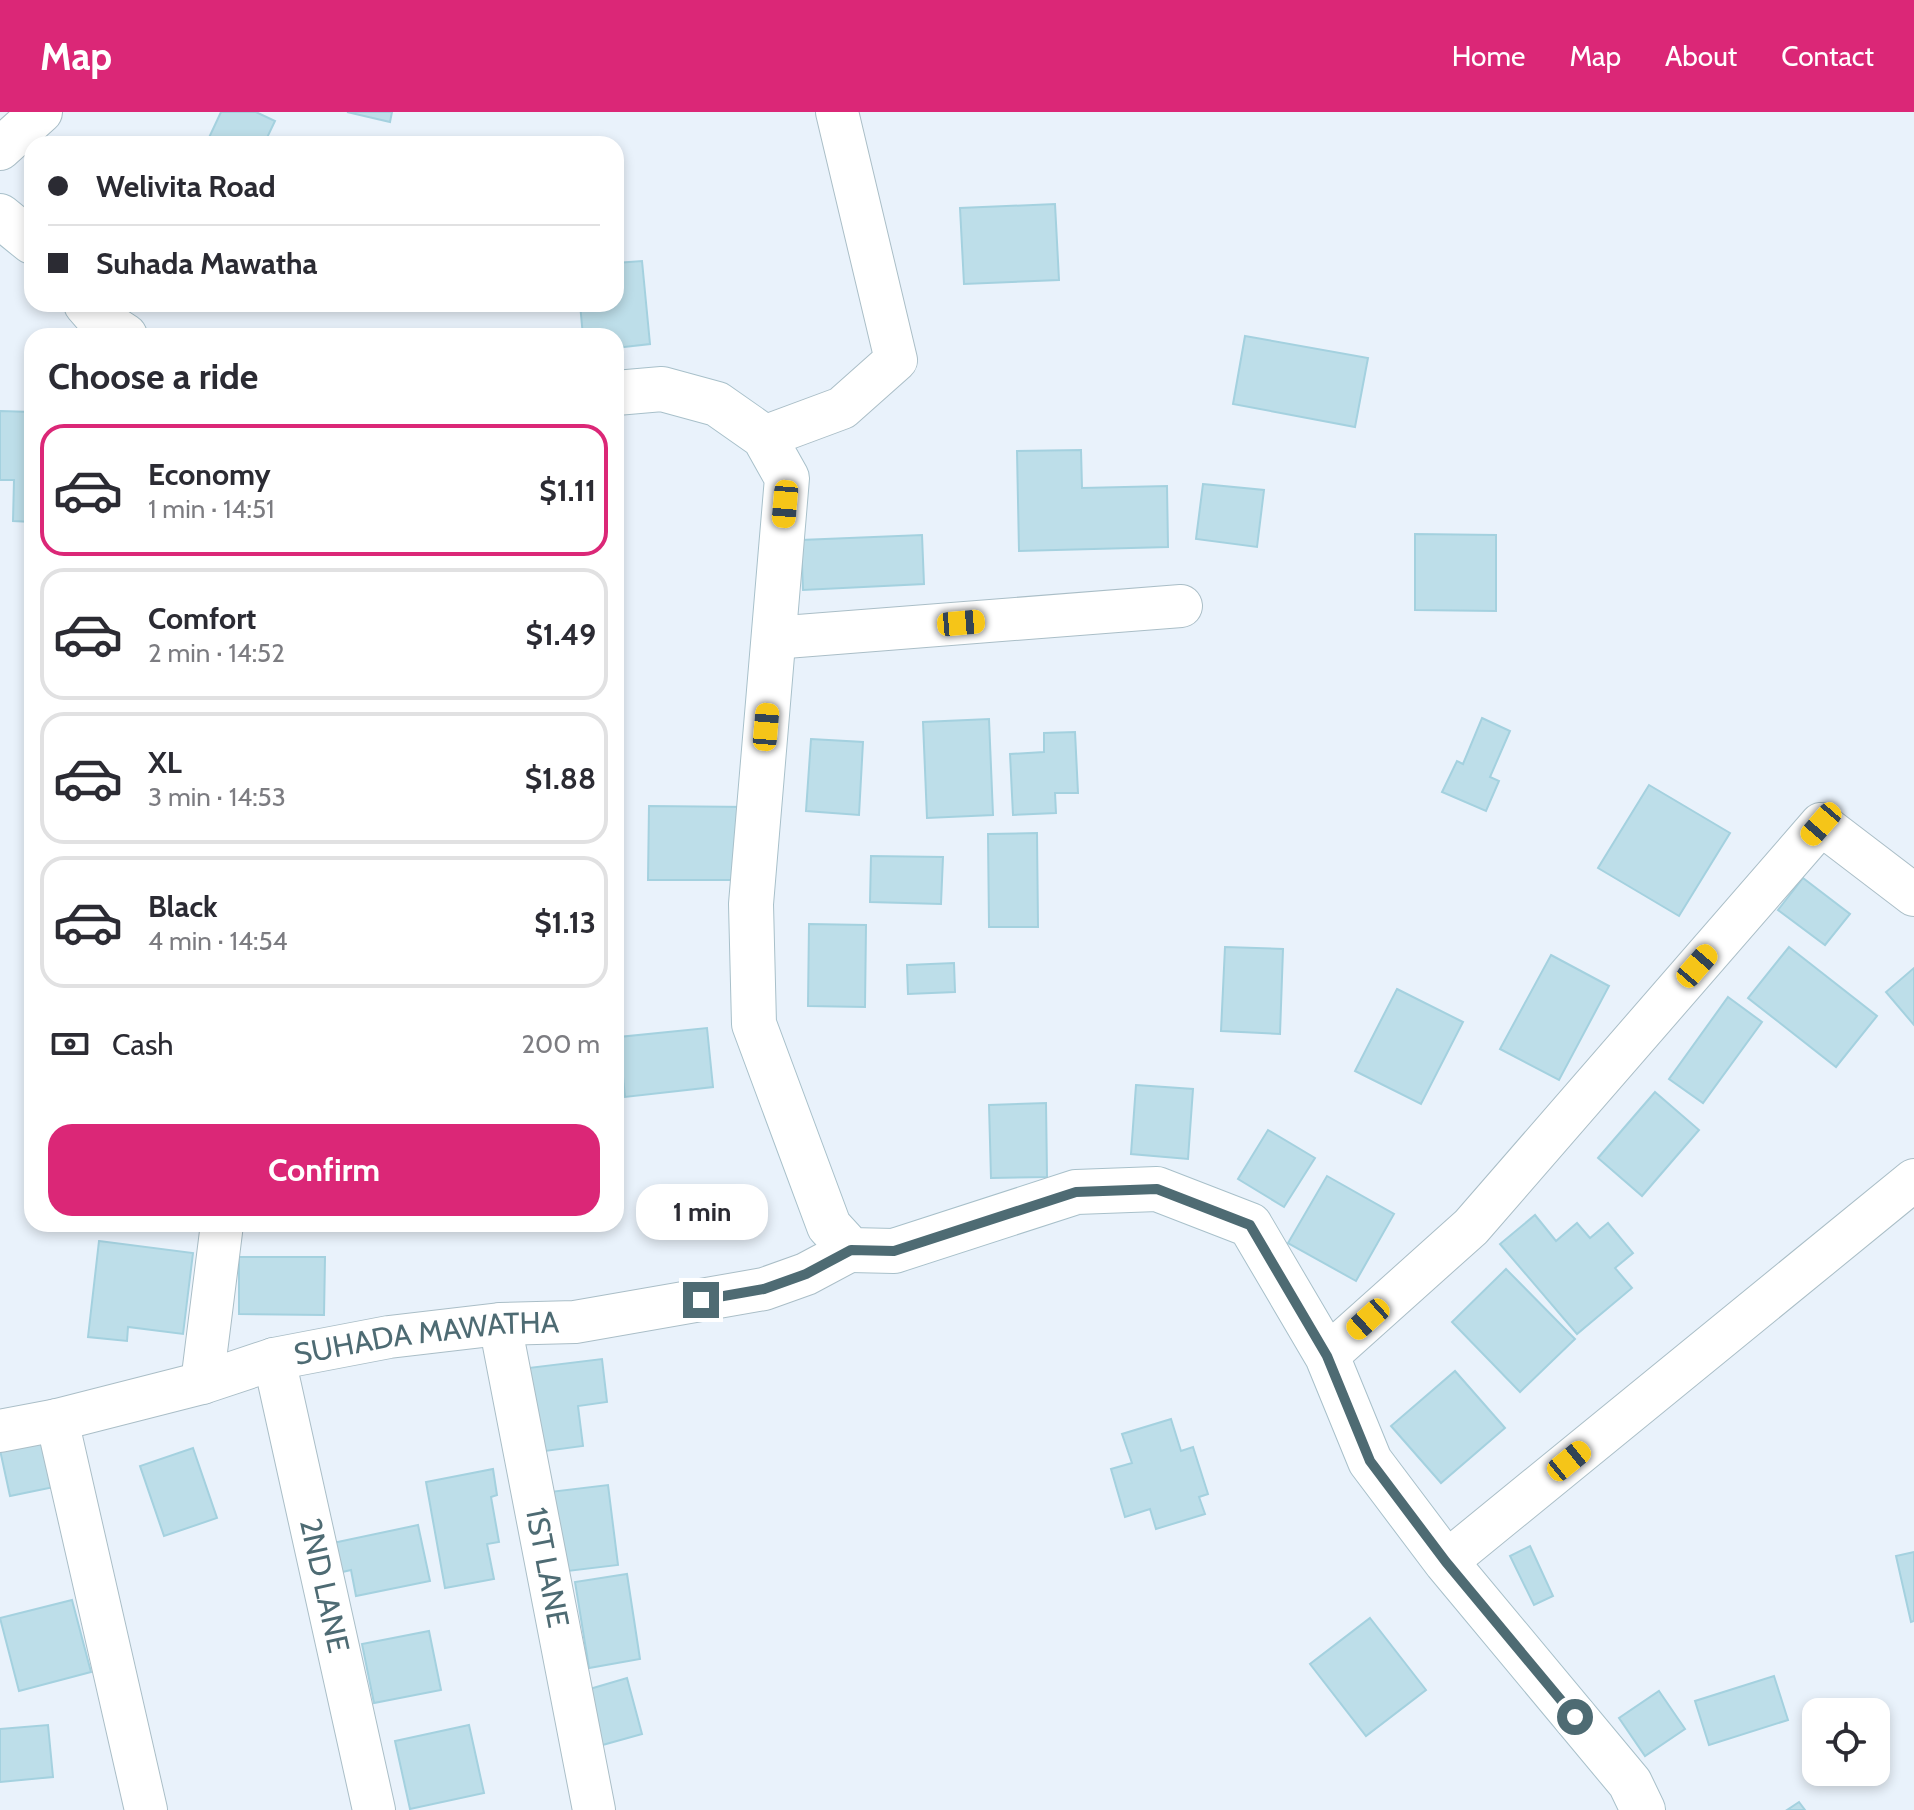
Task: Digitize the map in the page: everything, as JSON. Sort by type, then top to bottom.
[{"type":"street","points":[[0,149],[41,112]]},
{"type":"street","points":[[764,437],[842,408],[896,360],[837,112]]},
{"type":"street","points":[[0,216],[24,236]]},
{"type":"street","points":[[93,312],[113,328]]},
{"type":"street","points":[[624,392],[662,389],[717,404],[764,437],[787,478],[751,904],[754,1024],[829,1226],[851,1250],[894,1251],[1076,1192],[1157,1189],[1250,1225],[1327,1356],[1370,1461],[1446,1562],[1630,1783],[1643,1810]]},
{"type":"street","points":[[773,638],[1181,606]]},
{"type":"street","points":[[1327,1356],[1471,1227],[1821,824],[1914,895]]},
{"type":"street","points":[[1446,1562],[1914,1180]]},
{"type":"street","points":[[202,1383],[221,1232]]},
{"type":"street","name":"SUHADA MAWATHA","points":[[0,1431],[57,1420],[202,1383],[274,1359],[389,1337],[500,1324],[575,1322],[764,1289],[806,1274],[851,1250]]},
{"type":"street","name":"1ST LANE","points":[[500,1324],[594,1810]]},
{"type":"street","name":"2ND LANE","points":[[274,1359],[374,1810]]},
{"type":"street","points":[[57,1420],[146,1810]]},
{"type":"building","points":[[221,112],[256,112],[275,121],[268,136],[210,136]]},
{"type":"building","points":[[347,112],[392,112],[390,122]]},
{"type":"building","points":[[1055,204],[1059,280],[964,284],[960,208]]},
{"type":"building","points":[[642,261],[650,344],[624,347],[624,328],[582,328],[581,312],[624,312],[624,262]]},
{"type":"building","points":[[1245,336],[1368,358],[1355,427],[1233,404]]},
{"type":"building","points":[[0,411],[24,412],[24,522],[13,521],[14,480],[0,480]]},
{"type":"building","points":[[1081,450],[1082,488],[1167,486],[1168,547],[1019,551],[1017,451]]},
{"type":"building","points":[[1203,484],[1264,490],[1257,547],[1196,539]]},
{"type":"building","points":[[1415,534],[1496,535],[1496,611],[1415,610]]},
{"type":"building","points":[[922,535],[924,584],[803,590],[801,540]]},
{"type":"building","points":[[1482,718],[1510,731],[1490,777],[1499,781],[1486,811],[1442,792],[1457,761],[1463,764]]},
{"type":"building","points":[[989,719],[993,815],[927,818],[923,722]]},
{"type":"building","points":[[1075,732],[1078,793],[1055,793],[1056,813],[1013,815],[1010,754],[1044,752],[1044,733]]},
{"type":"building","points":[[811,739],[863,742],[859,815],[806,811]]},
{"type":"building","points":[[1649,785],[1730,833],[1679,916],[1598,868]]},
{"type":"building","points":[[649,806],[750,807],[750,880],[648,880]]},
{"type":"building","points":[[1037,833],[1038,927],[989,927],[988,834]]},
{"type":"building","points":[[871,856],[943,857],[941,904],[870,902]]},
{"type":"building","points":[[1803,878],[1850,914],[1825,945],[1778,910]]},
{"type":"building","points":[[809,924],[866,925],[865,1007],[808,1006]]},
{"type":"building","points":[[1225,947],[1283,949],[1280,1034],[1221,1031]]},
{"type":"building","points":[[1789,947],[1877,1016],[1836,1067],[1748,998]]},
{"type":"building","points":[[1551,955],[1609,986],[1559,1080],[1500,1049]]},
{"type":"building","points":[[954,963],[955,992],[908,994],[907,965]]},
{"type":"building","points":[[1914,968],[1914,1025],[1886,992]]},
{"type":"building","points":[[1397,989],[1463,1022],[1421,1104],[1355,1071]]},
{"type":"building","points":[[1728,997],[1762,1022],[1703,1103],[1669,1079]]},
{"type":"building","points":[[707,1028],[713,1087],[625,1097],[624,1036]]},
{"type":"building","points":[[1136,1085],[1193,1089],[1188,1159],[1131,1154]]},
{"type":"building","points":[[1655,1092],[1699,1130],[1642,1196],[1598,1158]]},
{"type":"building","points":[[1046,1103],[1047,1177],[991,1178],[989,1105]]},
{"type":"building","points":[[1268,1130],[1315,1158],[1284,1207],[1238,1179]]},
{"type":"building","points":[[1327,1176],[1394,1214],[1356,1281],[1288,1243]]},
{"type":"building","points":[[1535,1215],[1556,1241],[1577,1223],[1590,1238],[1608,1223],[1633,1253],[1615,1268],[1632,1288],[1577,1334],[1500,1244]]},
{"type":"building","points":[[99,1241],[193,1253],[183,1334],[128,1327],[127,1341],[88,1337]]},
{"type":"building","points":[[239,1257],[325,1257],[324,1315],[239,1314]]},
{"type":"building","points":[[1506,1269],[1575,1339],[1520,1392],[1452,1322]]},
{"type":"building","points":[[602,1359],[607,1402],[578,1406],[583,1446],[530,1453],[520,1369]]},
{"type":"building","points":[[1455,1371],[1505,1428],[1441,1483],[1391,1426]]},
{"type":"building","points":[[1171,1419],[1181,1451],[1193,1447],[1208,1494],[1199,1497],[1205,1514],[1156,1529],[1150,1509],[1125,1517],[1111,1469],[1132,1463],[1122,1434]]},
{"type":"building","points":[[44,1440],[54,1487],[10,1496],[0,1450]]},
{"type":"building","points":[[193,1448],[217,1518],[164,1536],[140,1466]]},
{"type":"building","points":[[493,1469],[497,1495],[491,1497],[499,1542],[487,1544],[494,1579],[445,1588],[426,1482]]},
{"type":"building","points":[[608,1485],[618,1565],[551,1573],[541,1493]]},
{"type":"building","points":[[418,1525],[430,1581],[356,1596],[351,1570],[334,1574],[328,1544]]},
{"type":"building","points":[[1530,1546],[1553,1596],[1534,1605],[1510,1556]]},
{"type":"building","points":[[1914,1552],[1914,1621],[1911,1622],[1896,1556]]},
{"type":"building","points":[[627,1574],[640,1659],[589,1668],[575,1582]]},
{"type":"building","points":[[72,1600],[91,1672],[19,1691],[0,1618]]},
{"type":"building","points":[[1370,1618],[1426,1690],[1366,1736],[1310,1664]]},
{"type":"building","points":[[429,1631],[441,1690],[374,1703],[362,1644]]},
{"type":"building","points":[[1774,1676],[1788,1720],[1709,1745],[1695,1701]]},
{"type":"building","points":[[627,1678],[642,1734],[599,1746],[583,1691]]},
{"type":"building","points":[[1659,1691],[1685,1729],[1645,1756],[1619,1718]]},
{"type":"building","points":[[48,1725],[53,1777],[0,1782],[0,1729]]},
{"type":"building","points":[[469,1725],[484,1793],[410,1809],[395,1741]]},
{"type":"building","points":[[1799,1802],[1805,1810],[1787,1810]]},
{"type":"route","points":[[701,1300],[764,1289],[806,1274],[851,1250],[894,1251],[1076,1192],[1157,1189],[1250,1225],[1327,1356],[1370,1461],[1446,1562],[1575,1717]]}]
